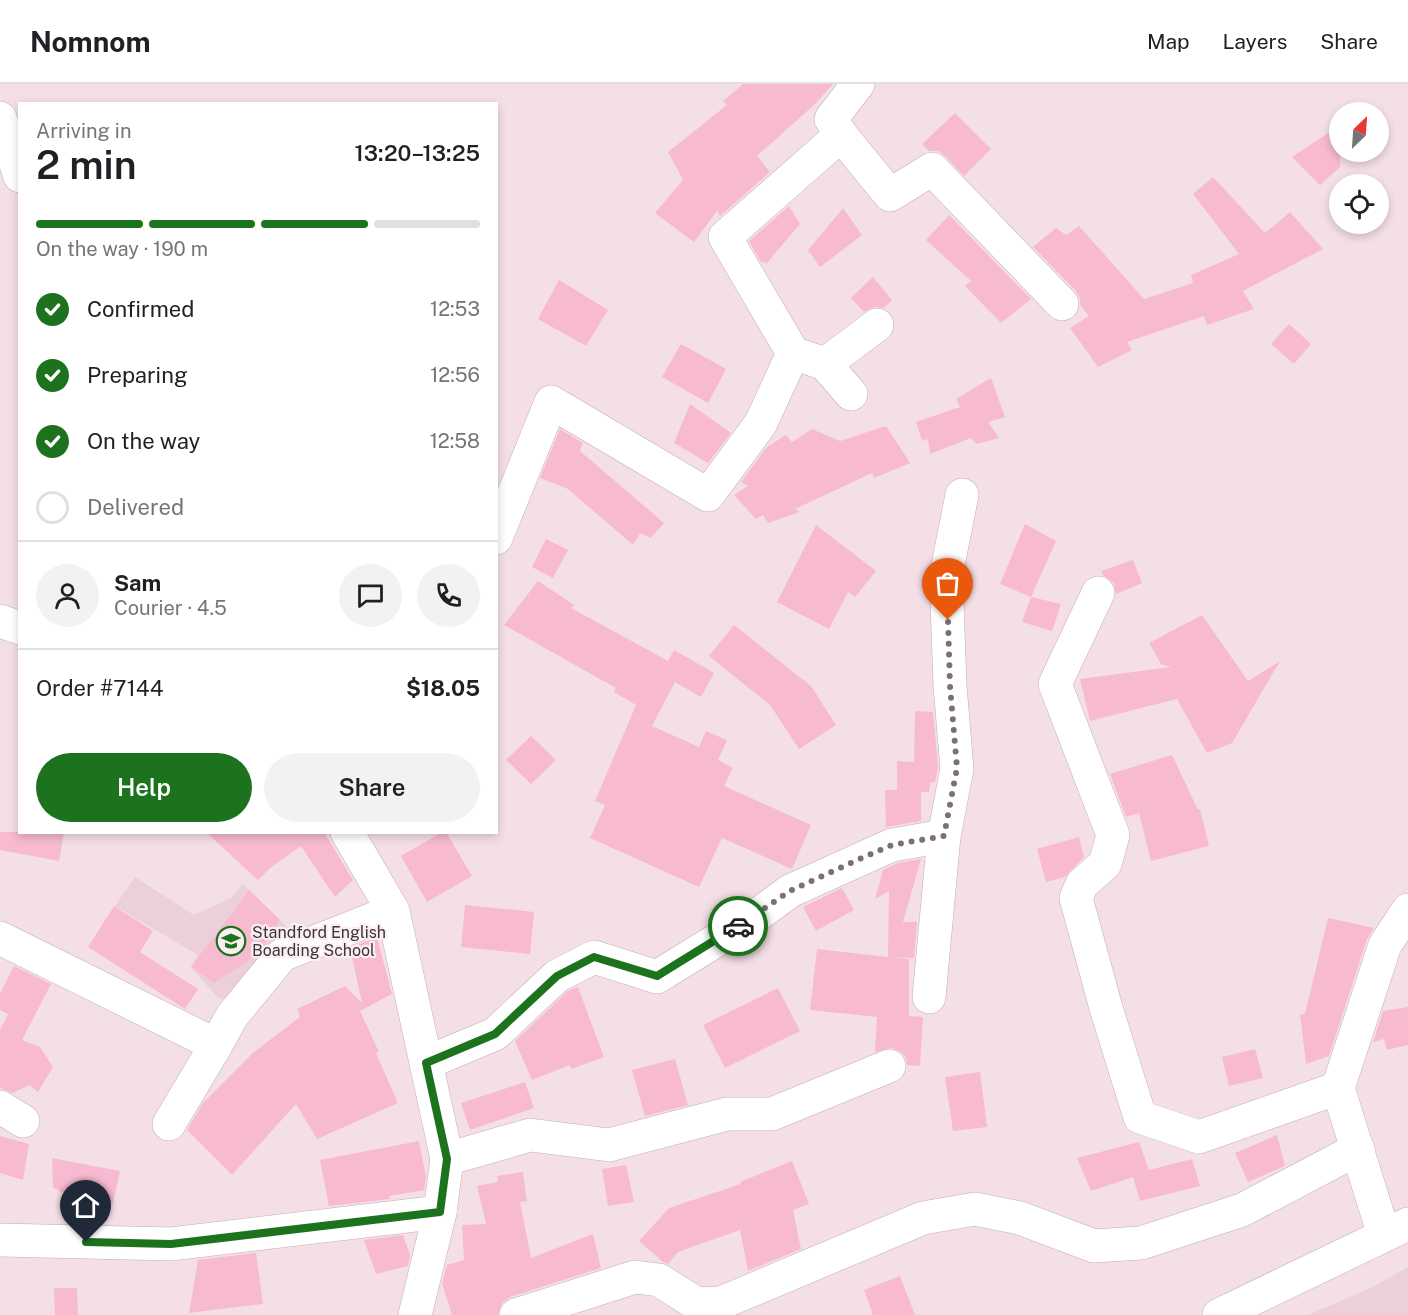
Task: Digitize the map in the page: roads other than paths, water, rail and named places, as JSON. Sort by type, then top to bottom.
[{"type":"street","points":[[858,84],[831,119],[891,195],[932,169],[1062,304]]},
{"type":"street","points":[[0,118],[18,170]]},
{"type":"street","points":[[842,135],[725,237],[793,353],[825,364],[850,394]]},
{"type":"street","points":[[825,364],[877,325]]},
{"type":"street","points":[[498,533],[551,402],[708,495],[761,423],[793,353]]},
{"type":"street","points":[[929,997],[944,836],[957,768],[950,686],[946,575],[963,495]]},
{"type":"street","points":[[1098,593],[1055,684],[1113,835],[1104,864],[1082,884],[1076,898],[1106,1008],[1140,1117],[1199,1137],[1338,1088]]},
{"type":"street","points":[[0,621],[18,627]]},
{"type":"street","points":[[348,834],[393,910],[447,1159],[440,1212],[415,1315]]},
{"type":"street","points":[[426,1063],[495,1034],[557,976],[594,957],[657,976],[759,914],[790,891],[892,845],[944,836]]},
{"type":"street","points":[[169,1124],[231,1016],[282,956],[393,910]]},
{"type":"street","points":[[1219,1315],[1396,1230],[1358,1149],[1338,1088],[1385,945],[1408,910]]},
{"type":"street","points":[[0,938],[216,1045]]},
{"type":"street","points":[[447,1159],[530,1135],[609,1145],[727,1114],[772,1114],[889,1066]]},
{"type":"street","points":[[516,1315],[635,1277],[659,1280],[697,1304],[721,1303],[923,1218],[975,1209],[1020,1218],[1094,1246],[1141,1243],[1242,1210],[1358,1149]]},
{"type":"street","points":[[0,1240],[171,1244],[440,1212]]},
{"type":"place","name":"Standford English Boarding School","points":[[231,941]]}]
